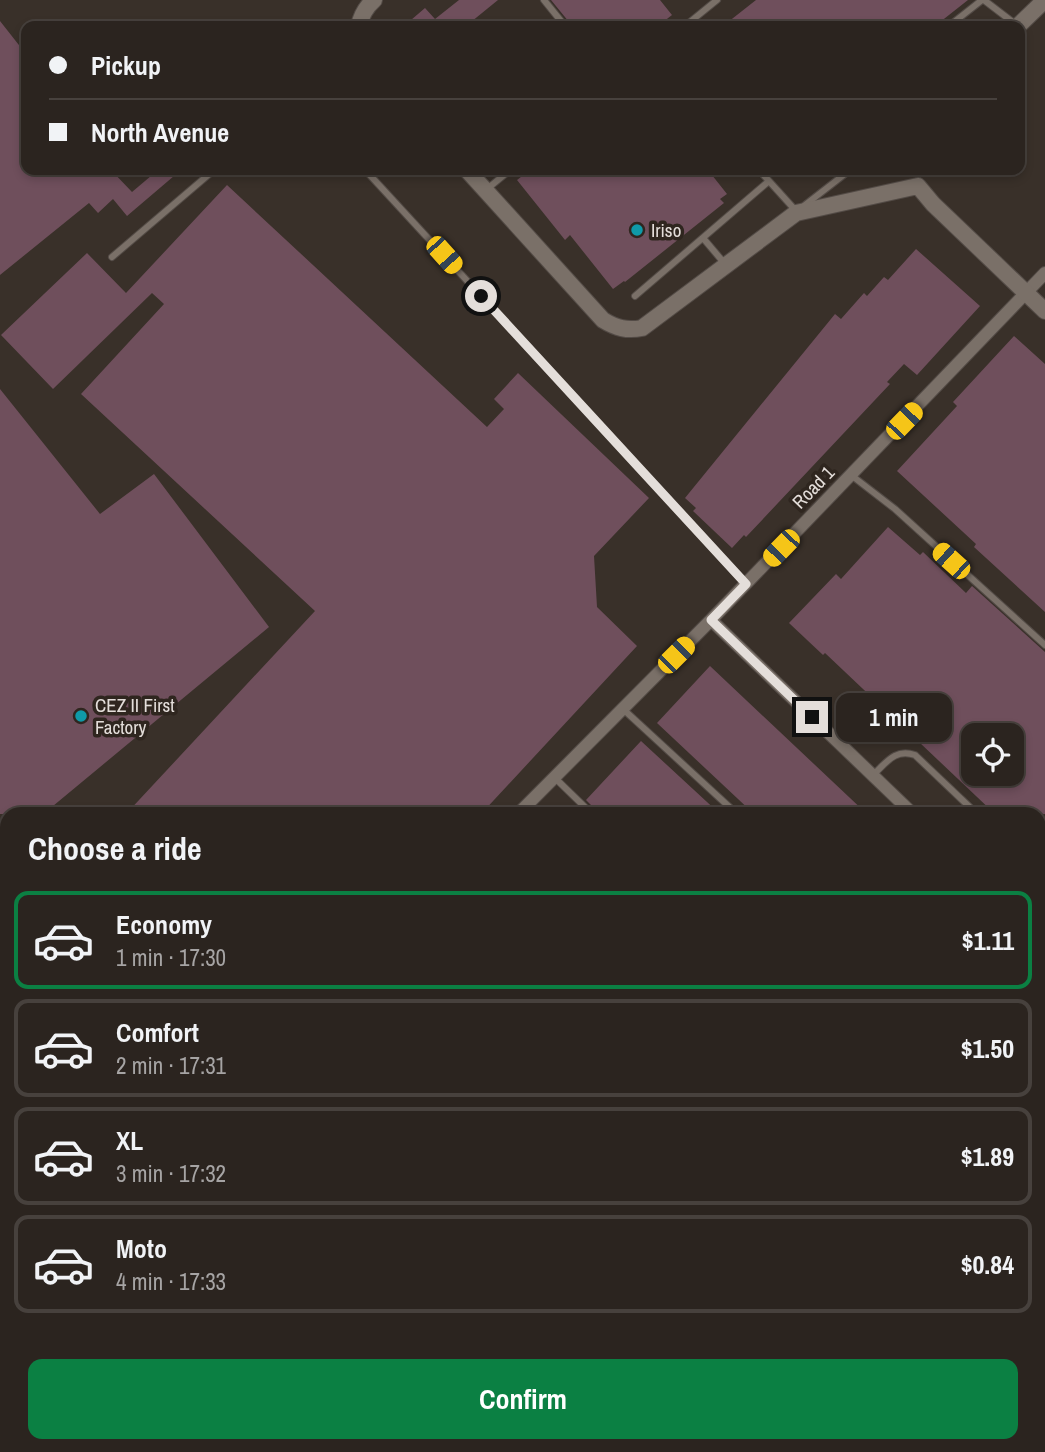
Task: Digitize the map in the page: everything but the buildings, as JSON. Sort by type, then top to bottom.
[{"type":"street","points":[[361,21],[368,5],[374,0]]},
{"type":"street","points":[[1023,21],[1045,0]]},
{"type":"street","points":[[472,175],[603,320],[627,330],[642,328],[796,212],[918,186]]},
{"type":"street","points":[[918,186],[922,175]]},
{"type":"street","points":[[918,186],[933,204],[1045,310]]},
{"type":"street","name":"Road 1","points":[[525,807],[711,620],[1045,273]]},
{"type":"street","points":[[711,620],[907,807]]},
{"type":"lane","points":[[544,0],[561,21]]},
{"type":"lane","points":[[691,21],[717,0]]},
{"type":"lane","points":[[956,21],[983,0],[1011,21]]},
{"type":"lane","points":[[112,257],[208,175]]},
{"type":"lane","points":[[370,175],[746,584]]},
{"type":"lane","points":[[485,190],[504,175]]},
{"type":"lane","points":[[764,175],[796,212],[844,175]]},
{"type":"lane","points":[[635,296],[769,181]]},
{"type":"lane","points":[[703,238],[726,265]]},
{"type":"lane","points":[[851,475],[895,509],[1045,645]]},
{"type":"lane","points":[[623,709],[729,807]]},
{"type":"lane","points":[[873,775],[898,753],[908,752],[915,755],[970,807]]},
{"type":"lane","points":[[554,778],[585,807]]},
{"type":"place","name":"Iriso","points":[[637,230]]},
{"type":"place","name":"CEZ II First Factory","points":[[81,716]]},
{"type":"route","points":[[481,296],[746,584],[711,620],[812,717]]}]
